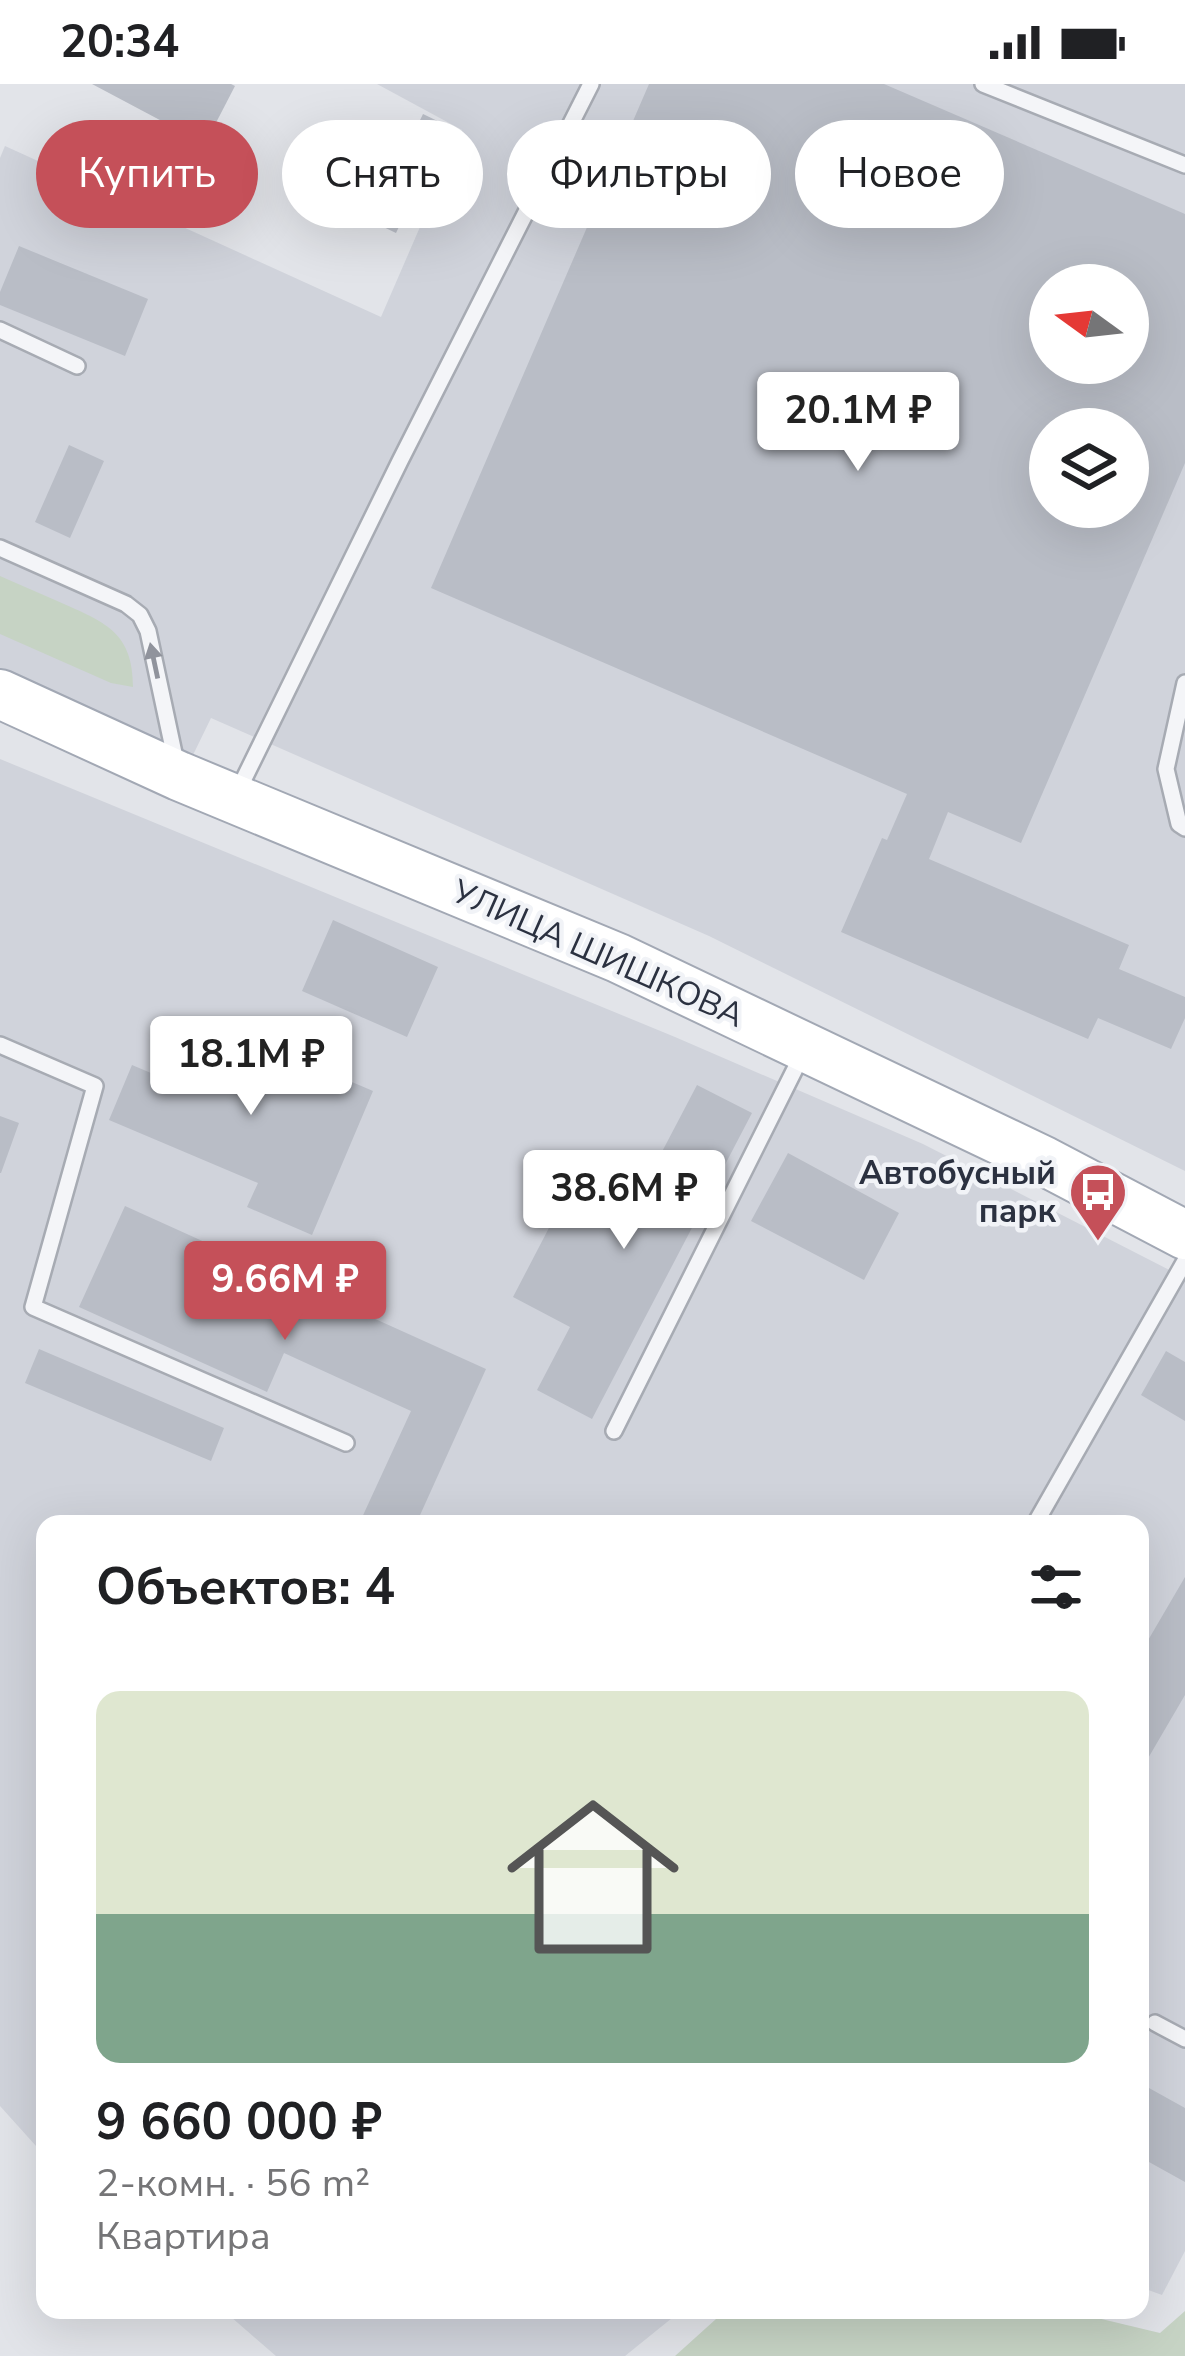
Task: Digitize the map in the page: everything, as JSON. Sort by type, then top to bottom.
[{"type":"main road","name":"УЛИЦА ШИШКОВА","points":[[0,694],[179,776],[618,958],[1044,1161],[1185,1235]]},
{"type":"lane","points":[[234,798],[591,84]]},
{"type":"lane","points":[[983,84],[1185,166]]},
{"type":"lane","points":[[0,331],[77,366]]},
{"type":"lane","points":[[0,548],[126,604],[140,615],[148,631],[179,776]]},
{"type":"lane","points":[[1185,682],[1166,769],[1179,824],[1185,828]]},
{"type":"lane","points":[[0,1045],[95,1086],[33,1307],[346,1443]]},
{"type":"lane","points":[[614,1431],[806,1047]]},
{"type":"lane","points":[[1039,1515],[1185,1261]]},
{"type":"lane","points":[[1154,2023],[1185,2038]]},
{"type":"shaded area","points":[[377,84],[1185,84],[1185,1171],[709,936],[211,718],[193,755],[0,671],[0,158],[5,146],[36,160],[36,228],[185,228],[381,317],[420,228],[483,228],[483,120],[444,120]]},
{"type":"shaded area","points":[[0,759],[923,1144],[1185,1278],[1185,2251],[1162,2295],[1149,2290],[1149,1515],[36,1515],[36,2146],[0,2106]]},
{"type":"shaded area","points":[[233,2319],[671,2319],[625,2356],[276,2356]]},
{"type":"green space","points":[[0,576],[93,618],[115,633],[128,654],[133,687],[111,683],[0,634]]},
{"type":"green space","points":[[1185,2311],[1185,2356],[675,2356],[716,2319],[1102,2319],[1160,2333]]},
{"type":"building","points":[[92,84],[235,86],[217,120],[160,120]]},
{"type":"building","points":[[649,84],[884,84],[967,120],[795,120],[795,228],[1004,228],[1004,136],[1185,214],[1185,463],[1021,843],[948,812],[929,859],[1129,945],[1119,969],[1185,997],[1185,1018],[1171,1049],[1098,1018],[1088,1039],[841,932],[907,794],[431,588],[587,228],[771,228],[771,120],[633,120]]},
{"type":"building","points":[[19,246],[148,299],[125,356],[0,305],[0,292]]},
{"type":"building","points":[[69,445],[104,461],[70,538],[35,522]]},
{"type":"building","points":[[333,920],[438,967],[407,1037],[302,991]]},
{"type":"building","points":[[197,1016],[373,1091],[312,1235],[247,1207],[258,1183],[109,1120],[132,1065],[170,1081]]},
{"type":"building","points":[[697,1085],[752,1113],[592,1419],[537,1390],[570,1327],[513,1297],[576,1176],[633,1207]]},
{"type":"building","points":[[0,1116],[19,1123],[1,1173],[0,1173]]},
{"type":"building","points":[[788,1153],[899,1213],[864,1280],[751,1221]]},
{"type":"building","points":[[125,1206],[486,1369],[420,1515],[363,1515],[411,1411],[284,1353],[267,1392],[79,1307]]},
{"type":"building","points":[[39,1349],[224,1428],[211,1461],[25,1383]]},
{"type":"building","points":[[1166,1351],[1185,1362],[1185,1421],[1141,1395]]},
{"type":"building","points":[[1185,1577],[1185,1695],[1149,1757],[1149,1639]]},
{"type":"building","points":[[1149,2088],[1185,2108],[1185,2182],[1149,2162]]},
{"type":"place","name":"Автобусный парк","points":[[1098,1243]]}]
